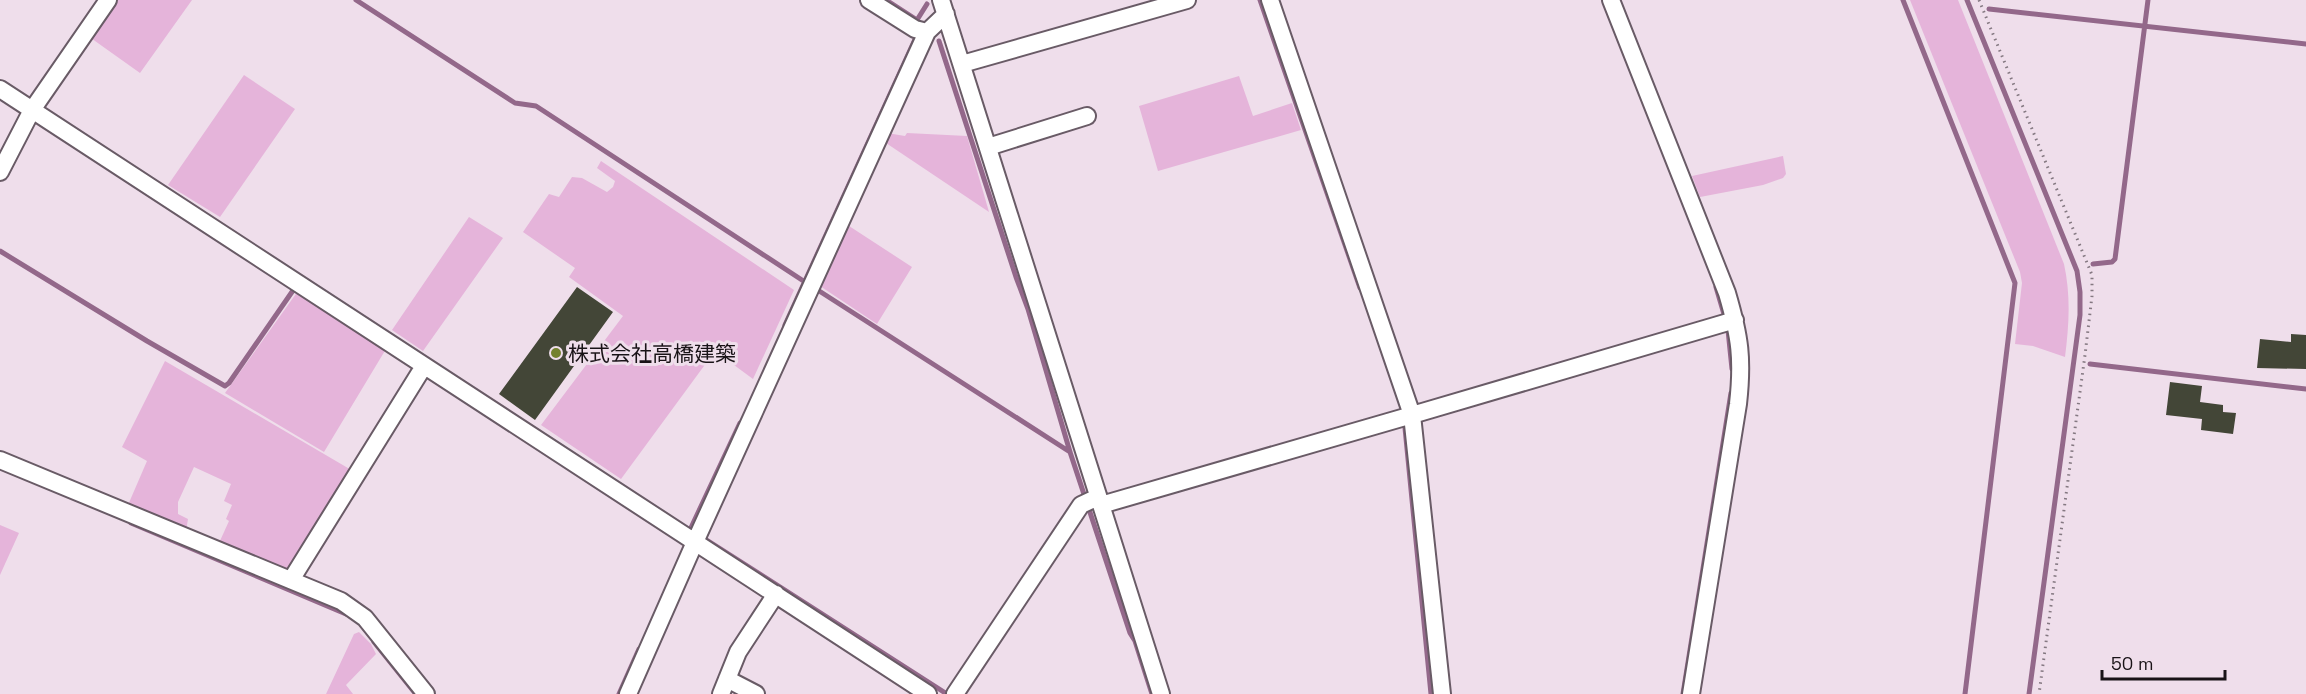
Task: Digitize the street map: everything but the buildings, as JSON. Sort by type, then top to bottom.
[{"type":"street","points":[[0,172],[35,106],[108,0]]},
{"type":"street","points":[[869,0],[921,30]]},
{"type":"street","points":[[962,64],[1187,0]]},
{"type":"street","points":[[1270,0],[1412,415],[1442,694]]},
{"type":"street","points":[[1611,0],[1723,282],[1729,322],[1741,357],[1738,404],[1691,694]]},
{"type":"street","points":[[628,694],[811,287],[921,30],[944,7],[1161,694]]},
{"type":"street","points":[[0,89],[35,106],[424,366],[928,694]]},
{"type":"street","points":[[988,147],[1087,116]]},
{"type":"street","points":[[956,694],[1081,505],[1412,415],[1729,322]]},
{"type":"street","points":[[291,580],[424,366]]},
{"type":"street","points":[[0,460],[341,601],[365,618],[426,694]]},
{"type":"street","points":[[756,694],[724,686],[738,652],[776,594]]},
{"type":"path","points":[[1979,0],[2092,274],[2092,296],[2085,355],[2039,694]]},
{"type":"shaded area","points":[[114,0],[192,0],[140,73],[88,36]]},
{"type":"shaded area","points":[[1910,0],[1958,0],[2064,264],[2069,310],[2065,357],[2033,346],[2015,344],[2022,283],[2020,272]]},
{"type":"shaded area","points":[[244,75],[295,109],[220,217],[168,185]]},
{"type":"shaded area","points":[[1239,76],[1253,116],[1292,103],[1301,130],[1158,171],[1139,106]]},
{"type":"shaded area","points":[[887,133],[905,136],[907,133],[967,136],[989,212],[883,141]]},
{"type":"shaded area","points":[[1783,156],[1786,174],[1783,178],[1763,185],[1700,197],[1692,176]]},
{"type":"shaded area","points":[[601,161],[794,290],[753,379],[715,351],[621,479],[541,425],[623,316],[569,277],[575,268],[523,232],[549,194],[559,197],[572,177],[582,178],[607,192],[613,187],[615,181],[597,168]]},
{"type":"shaded area","points":[[469,217],[503,238],[423,351],[392,330]]},
{"type":"shaded area","points":[[846,224],[912,267],[877,324],[817,284]]},
{"type":"shaded area","points":[[298,291],[386,349],[324,452],[225,393]]},
{"type":"shaded area","points":[[165,361],[353,471],[290,574],[219,543],[229,521],[226,519],[232,505],[224,501],[231,484],[194,467],[178,502],[178,514],[188,519],[186,531],[128,505],[147,461],[122,447]]},
{"type":"shaded area","points":[[0,525],[19,533],[0,575]]},
{"type":"shaded area","points":[[359,632],[371,644],[376,654],[346,685],[353,694],[326,694],[354,634]]},
{"type":"waterway","points":[[356,0],[515,103],[536,106],[805,282]]},
{"type":"waterway","points":[[886,0],[917,20],[927,4]]},
{"type":"waterway","points":[[1260,0],[1360,288]]},
{"type":"waterway","points":[[1903,0],[2015,283],[1965,694]]},
{"type":"waterway","points":[[1967,0],[2077,271],[2080,292],[2080,315],[2029,694]]},
{"type":"waterway","points":[[2093,264],[2112,262],[2115,259],[2148,0]]},
{"type":"waterway","points":[[1989,9],[2306,44]]},
{"type":"waterway","points":[[785,325],[917,35],[919,23],[917,20]]},
{"type":"waterway","points":[[939,41],[1028,309],[1070,452],[1152,694]]},
{"type":"waterway","points":[[0,251],[225,386],[294,289]]},
{"type":"waterway","points":[[813,287],[1070,452]]},
{"type":"waterway","points":[[1716,287],[1726,321]]},
{"type":"waterway","points":[[1728,330],[1732,369]]},
{"type":"waterway","points":[[2090,364],[2306,389]]},
{"type":"waterway","points":[[1683,694],[1731,393]]},
{"type":"waterway","points":[[687,531],[689,532],[740,423]]},
{"type":"waterway","points":[[1405,428],[1431,694]]},
{"type":"waterway","points":[[131,523],[346,614]]},
{"type":"waterway","points":[[705,539],[947,694]]},
{"type":"waterway","points":[[374,642],[415,693]]},
{"type":"waterway","points":[[619,694],[639,649]]},
{"type":"place","name":"株式会社高橋建築","points":[[556,353]]}]
